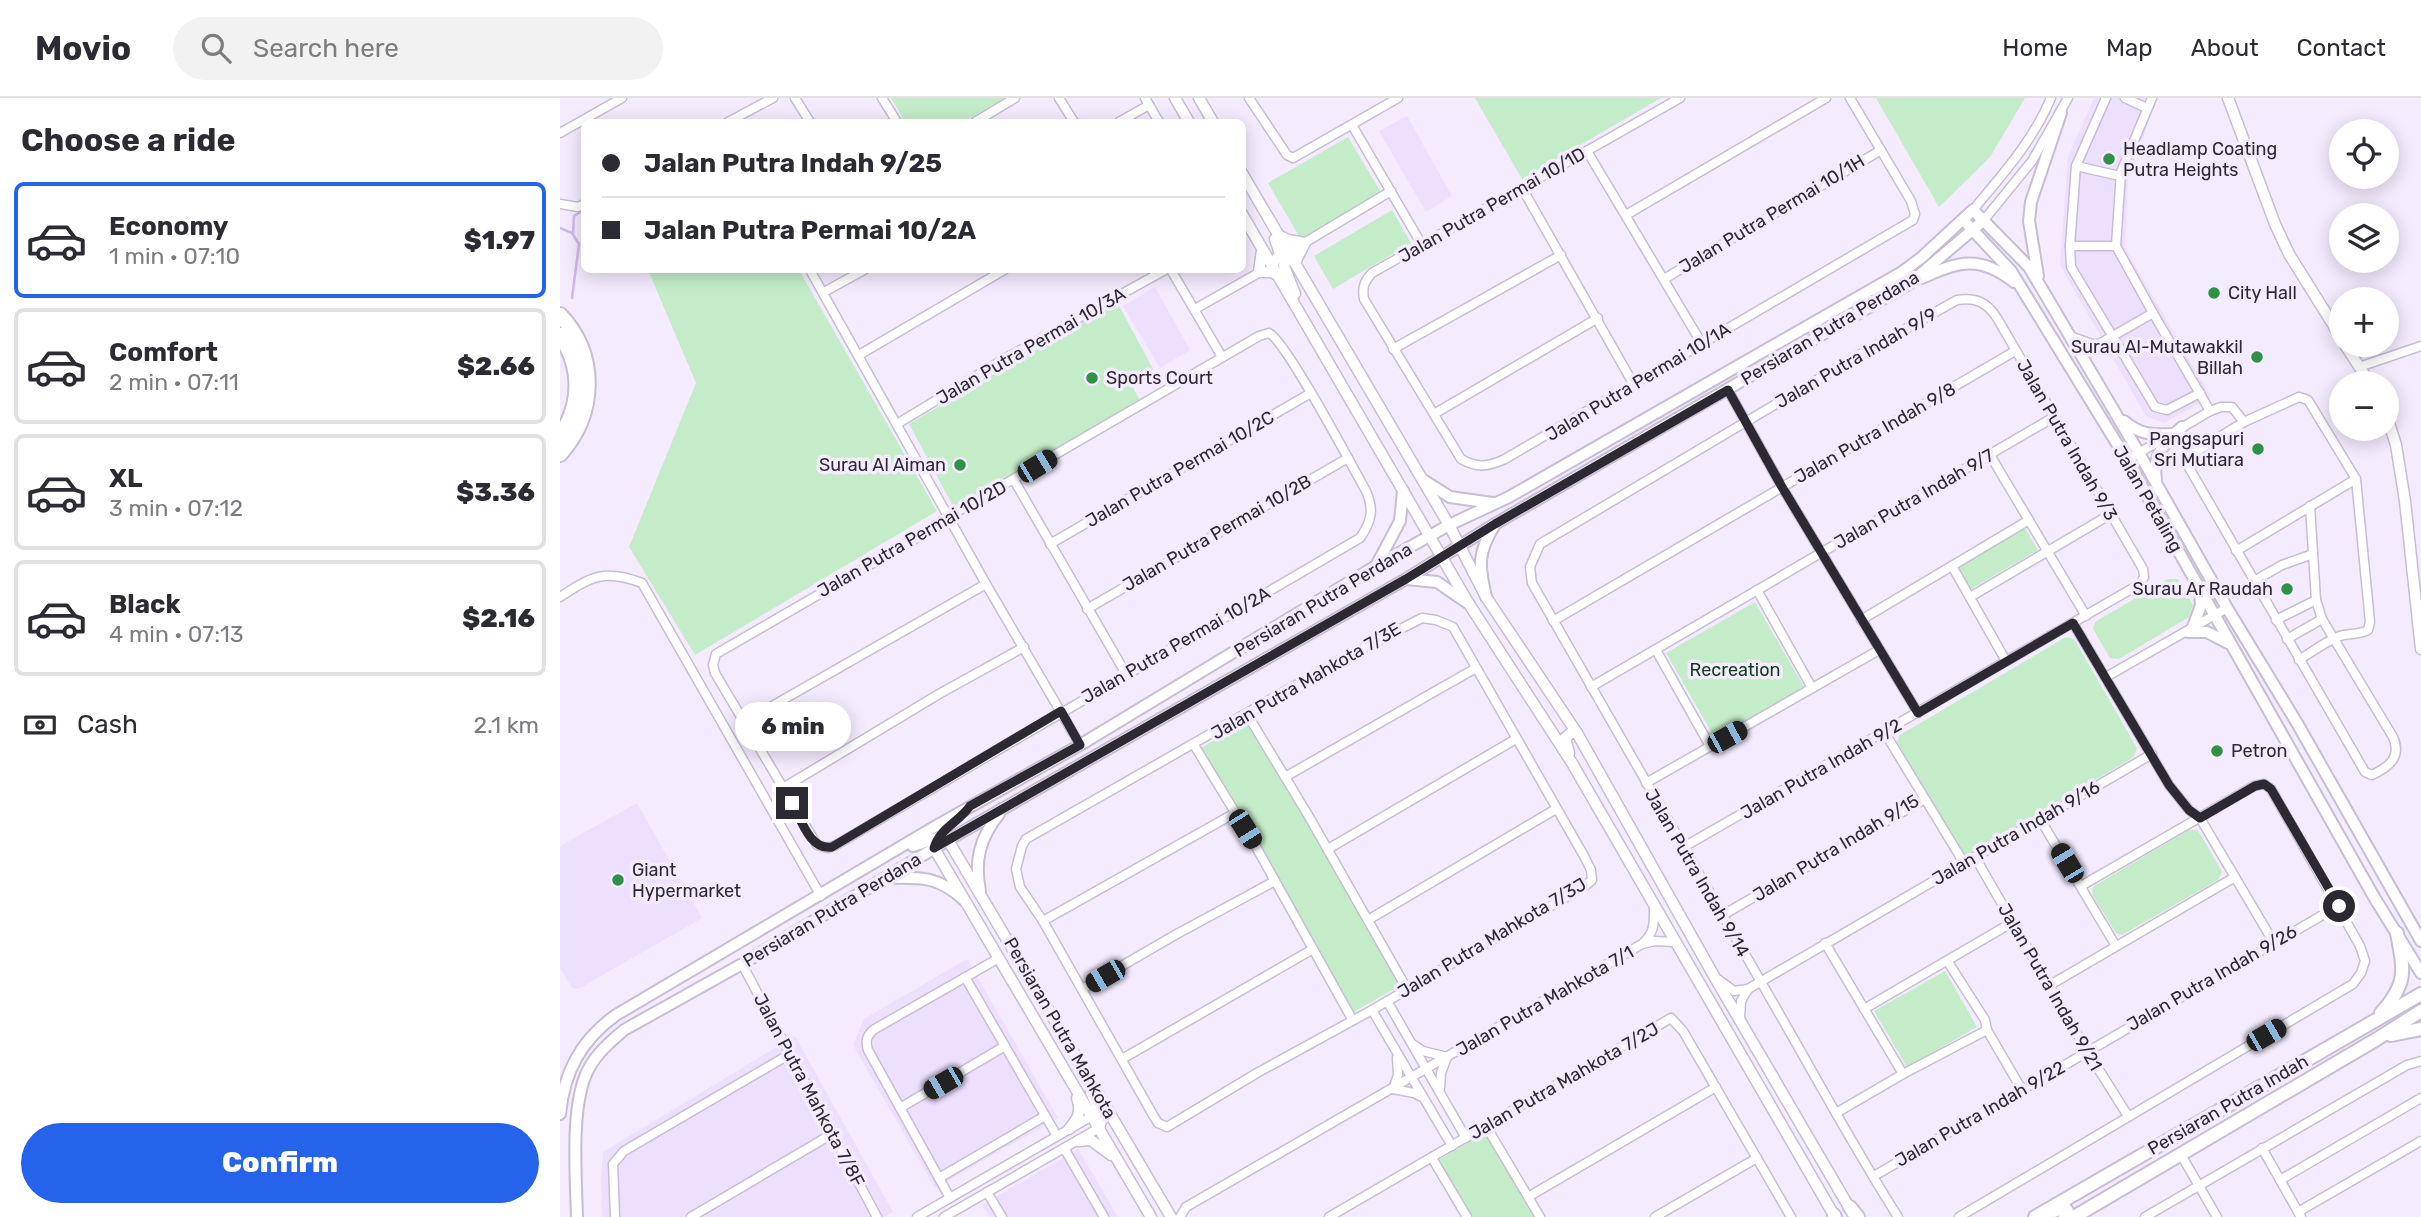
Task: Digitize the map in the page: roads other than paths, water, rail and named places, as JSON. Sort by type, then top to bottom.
[{"type":"highway","points":[[560,314],[581,346],[589,377],[582,422],[560,454]]},
{"type":"highway","points":[[560,335],[573,361],[577,389],[572,415],[560,436]]},
{"type":"main road","points":[[2040,286],[2029,221],[2031,202],[2061,113]]},
{"type":"main road","name":"Jalan Petaling","points":[[1973,210],[2019,256],[2040,286],[2297,723],[2421,941]]},
{"type":"main road","name":"Persiaran Putra Perdana","points":[[560,1114],[562,1095],[572,1062],[587,1041],[606,1023],[970,806],[1080,745],[1376,566],[1449,525],[1509,497],[1902,272],[1973,210]]},
{"type":"main road","name":"Jalan Petaling","points":[[1962,220],[2011,271],[2026,294],[2127,460],[2374,897],[2421,973]]},
{"type":"main road","name":"Persiaran Putra Perdana","points":[[577,1217],[578,1108],[582,1084],[595,1058],[624,1030],[742,964],[940,842],[1003,809],[1406,579],[1459,545],[1909,284],[1984,220]]},
{"type":"main road","points":[[1909,284],[1957,264],[1981,263],[1993,267],[2026,294]]},
{"type":"main road","points":[[2116,415],[2141,433],[2171,434]]},
{"type":"main road","points":[[2157,484],[2154,470],[2156,457],[2166,441],[2182,427]]},
{"type":"main road","points":[[1423,480],[1445,495],[1467,501],[1495,503],[1509,497]]},
{"type":"main road","points":[[1376,566],[1399,521],[1404,491]]},
{"type":"main road","points":[[1486,597],[1479,566],[1481,551],[1495,524]]},
{"type":"main road","points":[[1406,579],[1437,582],[1469,604]]},
{"type":"main road","points":[[2200,591],[2201,605],[2190,631],[2207,632],[2233,647]]},
{"type":"main road","points":[[888,855],[940,842],[948,826],[962,817],[970,806]]},
{"type":"main road","points":[[980,891],[977,878],[979,847],[988,828],[1003,809]]},
{"type":"main road","points":[[885,878],[933,880],[953,889],[964,900]]},
{"type":"main road","points":[[2368,1024],[2390,1002],[2401,983],[2403,963],[2397,933]]},
{"type":"main road","name":"Persiaran Putra Indah","points":[[2035,1217],[2421,994]]},
{"type":"main road","name":"Persiaran Putra Indah","points":[[2074,1217],[2421,1011]]},
{"type":"main road","points":[[2377,1039],[2407,1030],[2421,1029]]},
{"type":"main road","points":[[2106,1175],[2081,1195],[2078,1202],[2084,1205],[2111,1195]]},
{"type":"main road","points":[[2041,1217],[2060,1207],[2066,1209],[2065,1217]]},
{"type":"street","points":[[585,119],[622,98]]},
{"type":"street","points":[[734,119],[772,98]]},
{"type":"street","points":[[795,98],[808,119]]},
{"type":"street","points":[[882,98],[895,119]]},
{"type":"street","points":[[980,119],[1015,98]]},
{"type":"street","points":[[1059,98],[1072,119]]},
{"type":"street","points":[[1175,98],[1187,119]]},
{"type":"street","points":[[1199,98],[1211,119]]},
{"type":"street","points":[[1249,98],[1287,155],[1293,158],[1398,98]]},
{"type":"street","name":"Jalan Putra Permai 10/1D","points":[[1391,345],[1364,299],[1364,284],[1372,273],[1680,98]]},
{"type":"street","points":[[1626,215],[1826,98]]},
{"type":"street","points":[[1850,98],[1881,150]]},
{"type":"street","name":"Persiaran Putra Perdana","points":[[1973,210],[2028,141],[2051,98]]},
{"type":"street","name":"Persiaran Putra Perdana","points":[[1984,220],[2032,161],[2068,98]]},
{"type":"street","points":[[2106,98],[2076,166],[2071,267],[2155,407],[2167,410],[2200,393]]},
{"type":"street","points":[[2125,98],[2147,108]]},
{"type":"street","points":[[2152,98],[2120,176],[2116,246],[2210,411]]},
{"type":"street","points":[[2228,98],[2275,224],[2307,287],[2329,320]]},
{"type":"street","points":[[1123,119],[1147,101],[1157,119]]},
{"type":"street","points":[[560,133],[581,121]]},
{"type":"street","points":[[1352,124],[1422,245]]},
{"type":"street","points":[[1587,150],[1702,344]]},
{"type":"street","name":"Jalan Putra Permai 10/1A","points":[[1391,345],[1461,459],[1472,465],[1489,466],[1634,385],[1808,279],[1913,220],[1915,214],[1911,201],[1881,150]]},
{"type":"street","name":"Jalan Putra Permai 10/1H","points":[[1664,279],[1881,150]]},
{"type":"street","points":[[2076,166],[2120,176]]},
{"type":"street","points":[[1246,180],[1449,525],[1486,597],[1577,733],[1714,976],[1854,1214]]},
{"type":"street","points":[[1522,188],[1634,385]]},
{"type":"street","points":[[1298,309],[1284,266],[1289,252],[1391,191]]},
{"type":"street","points":[[560,204],[581,206]]},
{"type":"street","points":[[1246,221],[1469,604],[1572,763],[1674,943],[1835,1216]]},
{"type":"street","points":[[1195,309],[1272,265],[1280,254],[1273,225]]},
{"type":"street","points":[[1280,236],[1305,243]]},
{"type":"street","points":[[1295,262],[1305,243]]},
{"type":"street","points":[[2070,246],[2116,246]]},
{"type":"street","points":[[1259,272],[1262,248]]},
{"type":"street","points":[[1391,345],[1561,255]]},
{"type":"street","points":[[1259,272],[1278,275]]},
{"type":"street","points":[[812,273],[986,584],[1080,745]]},
{"type":"street","points":[[824,292],[859,273]]},
{"type":"street","points":[[859,355],[999,273]]},
{"type":"street","name":"Jalan Putra Permai 10/3A","points":[[897,424],[1006,358],[1160,273]]},
{"type":"street","points":[[1173,273],[1222,357]]},
{"type":"street","name":"Jalan Putra Indah 9/9","points":[[1530,567],[1539,544],[1956,300],[1969,298],[1980,301]]},
{"type":"street","name":"Jalan Putra Indah 9/3","points":[[1980,301],[1992,311],[2143,569],[2144,577],[2140,584]]},
{"type":"street","points":[[2070,335],[2099,344],[2153,313]]},
{"type":"street","points":[[1434,414],[1598,318]]},
{"type":"street","name":"Jalan Putra Permai 10/2D","points":[[719,680],[713,659],[719,651],[1259,336],[1269,333],[1279,340]]},
{"type":"street","name":"Jalan Putra Permai 10/2A","points":[[719,680],[814,842],[820,847],[828,848],[1360,538],[1370,523],[1371,502],[1279,340]]},
{"type":"street","points":[[2359,367],[2421,346]]},
{"type":"street","name":"Jalan Putra Indah 9/8","points":[[1553,621],[2015,351]]},
{"type":"street","points":[[2353,357],[2362,371]]},
{"type":"street","points":[[1728,390],[1821,554],[1918,713]]},
{"type":"street","name":"Jalan Putra Permai 10/2C","points":[[1050,544],[1311,393]]},
{"type":"street","points":[[2300,660],[2335,638],[2364,633],[2370,626],[2357,479],[2305,398],[2290,400],[2244,422],[2192,454],[2188,467],[2276,621],[2365,772],[2372,775],[2389,766],[2396,750],[2393,737],[2335,638],[2322,619],[2316,600],[2310,506]]},
{"type":"street","points":[[2127,460],[2221,407],[2232,407],[2244,422]]},
{"type":"street","name":"Jalan Putra Indah 9/7","points":[[1591,687],[2054,417]]},
{"type":"street","points":[[2395,441],[2405,501],[2421,649]]},
{"type":"street","points":[[1990,455],[2085,616]]},
{"type":"street","name":"Jalan Putra Permai 10/2B","points":[[1087,608],[1348,458]]},
{"type":"street","points":[[2236,551],[2357,479]]},
{"type":"street","points":[[1014,480],[1126,674]]},
{"type":"street","points":[[1970,597],[2111,514]]},
{"type":"street","points":[[1861,620],[2029,520]]},
{"type":"street","points":[[2254,581],[2282,565],[2313,554]]},
{"type":"street","points":[[1952,566],[2006,661]]},
{"type":"street","name":"Jalan Putra Indah 9/14","points":[[1530,567],[1532,583],[1553,621],[1898,1217]]},
{"type":"street","points":[[560,597],[600,575],[620,576],[642,583],[821,895]]},
{"type":"street","points":[[744,722],[986,584]]},
{"type":"street","name":"Jalan Putra Indah 9/2","points":[[1682,848],[2140,584]]},
{"type":"street","points":[[1757,590],[1812,688]]},
{"type":"street","points":[[2276,621],[2316,600]]},
{"type":"street","points":[[2106,677],[2227,608]]},
{"type":"street","name":"Jalan Putra Mahkota 7/3E","points":[[1043,921],[1020,887],[1016,873],[1017,862],[1026,839],[1338,661],[1422,618],[1437,620],[1453,627],[1584,856]]},
{"type":"street","points":[[2287,639],[2322,619]]},
{"type":"street","points":[[2073,623],[2179,799],[2200,818],[2274,943]]},
{"type":"street","points":[[783,788],[939,694],[1024,647]]},
{"type":"street","points":[[1656,650],[1710,746]]},
{"type":"street","points":[[1646,783],[1879,650]]},
{"type":"street","points":[[1285,777],[1476,668]]},
{"type":"street","points":[[1247,714],[1328,849],[1407,989]]},
{"type":"street","points":[[1572,763],[1565,738],[1571,733],[1577,733]]},
{"type":"street","name":"Jalan Putra Indah 9/15","points":[[1721,915],[1926,799],[1885,733]]},
{"type":"street","points":[[1328,849],[1516,738]]},
{"type":"street","points":[[1194,745],[1275,881],[1352,1019]]},
{"type":"street","name":"Jalan Putra Indah 9/16","points":[[1748,989],[2152,754]]},
{"type":"street","points":[[1959,1217],[2353,984],[2361,973],[2364,955],[2339,906],[2271,789],[2264,784],[2255,786],[2081,886]]},
{"type":"street","points":[[1926,799],[1964,863]]},
{"type":"street","points":[[1368,920],[1556,810]]},
{"type":"street","points":[[1235,813],[1043,921],[1122,1059],[1313,949]]},
{"type":"street","points":[[2040,819],[2116,946]]},
{"type":"street","name":"Persiaran Putra Mahkota","points":[[940,842],[980,891],[1171,1217]]},
{"type":"street","name":"Persiaran Putra Mahkota","points":[[940,842],[964,900],[1098,1121],[1117,1160],[1151,1217]]},
{"type":"street","name":"Jalan Putra Mahkota 7/3J","points":[[1122,1059],[1156,1119],[1167,1127],[1256,1073],[1372,1010],[1585,886],[1592,880],[1592,875],[1584,856]]},
{"type":"street","name":"Jalan Putra Indah 9/21","points":[[1975,857],[2087,1051],[2128,1116]]},
{"type":"street","points":[[2050,985],[2235,877]]},
{"type":"street","points":[[1082,989],[1275,881]]},
{"type":"street","name":"Jalan Putra Indah 9/26","points":[[2087,1051],[2339,906]]},
{"type":"street","name":"Jalan Putra Mahkota 7/1","points":[[1642,944],[1652,930],[1654,907]]},
{"type":"street","points":[[1864,1009],[2012,922]]},
{"type":"street","name":"Jalan Putra Mahkota 7/1","points":[[1185,1208],[1642,944],[1655,941],[1674,943]]},
{"type":"street","points":[[1825,943],[1903,1074]]},
{"type":"street","points":[[950,1198],[868,1050],[867,1036],[873,1030],[999,958]]},
{"type":"street","points":[[1948,962],[1985,1020],[1987,1030],[2022,1090]]},
{"type":"street","name":"Jalan Putra Mahkota 7/8F","points":[[742,964],[874,1216]]},
{"type":"street","points":[[1714,976],[1734,991],[1748,989]]},
{"type":"street","points":[[965,977],[1057,1136]]},
{"type":"street","points":[[1744,1025],[1739,1007],[1748,989]]},
{"type":"street","points":[[1387,1001],[1440,1092],[1459,1142]]},
{"type":"street","points":[[1372,1010],[1426,1102]]},
{"type":"street","name":"Jalan Putra Mahkota 7/2J","points":[[1329,1217],[1671,1018],[1683,1031],[1716,1087]]},
{"type":"street","points":[[1836,1113],[1987,1030]]},
{"type":"street","name":"Jalan Putra Mahkota 7/1","points":[[1410,1040],[1423,1051],[1447,1058]]},
{"type":"street","points":[[900,1108],[1005,1046]]},
{"type":"street","points":[[1396,1051],[1398,1074],[1393,1089],[1418,1094],[1459,1142]]},
{"type":"street","name":"Jalan Putra Indah 9/22","points":[[1874,1176],[2087,1051]]},
{"type":"street","points":[[615,1217],[614,1164],[624,1151],[790,1054]]},
{"type":"street","points":[[1440,1092],[1439,1078],[1447,1058]]},
{"type":"street","points":[[2145,1217],[2407,1065],[2421,1061]]},
{"type":"street","points":[[1083,1065],[1098,1121],[1136,1158]]},
{"type":"street","points":[[1770,1105],[1777,1099],[1775,1079]]},
{"type":"street","points":[[1069,1129],[1078,1118],[1080,1109],[1072,1082]]},
{"type":"street","points":[[1528,1197],[1716,1087],[1791,1217]]},
{"type":"street","points":[[2280,1180],[2421,1098]]},
{"type":"street","points":[[939,1178],[1045,1116]]},
{"type":"street","points":[[917,1217],[1069,1129],[1098,1121]]},
{"type":"street","points":[[944,1217],[1078,1141],[1098,1121]]},
{"type":"street","points":[[1486,1126],[1540,1217]]},
{"type":"street","points":[[691,1217],[700,1215],[832,1134]]},
{"type":"street","points":[[1078,1141],[1091,1140],[1117,1160]]},
{"type":"street","points":[[2262,1148],[2300,1214],[2421,1141]]},
{"type":"street","points":[[1064,1148],[1104,1217]]},
{"type":"street","points":[[2180,1153],[2217,1217]]},
{"type":"street","points":[[1432,1157],[1467,1217]]},
{"type":"street","points":[[1655,1217],[1757,1158]]},
{"type":"street","points":[[987,1192],[1002,1217]]},
{"type":"street","points":[[1162,1202],[1185,1208],[1180,1217]]},
{"type":"waterway","points":[[573,233],[574,216],[581,212]]},
{"type":"waterway","points":[[560,228],[572,233],[579,244],[572,298]]},
{"type":"place","name":"Headlamp Coating Putra Heights","points":[[2109,159]]},
{"type":"place","name":"City Hall","points":[[2214,293]]},
{"type":"place","name":"Surau Al-Mutawakkil Billah","points":[[2257,357]]},
{"type":"place","name":"Sports Court","points":[[1092,378]]},
{"type":"place","name":"Pangsapuri Sri Mutiara","points":[[2258,449]]},
{"type":"place","name":"Surau Al Aiman","points":[[960,465]]},
{"type":"place","name":"Surau Ar Raudah","points":[[2287,589]]},
{"type":"place","name":"Petron","points":[[2217,751]]},
{"type":"place","name":"Giant Hypermarket","points":[[618,880]]},
{"type":"park label","name":"Recreation","points":[[1735,670]]}]
